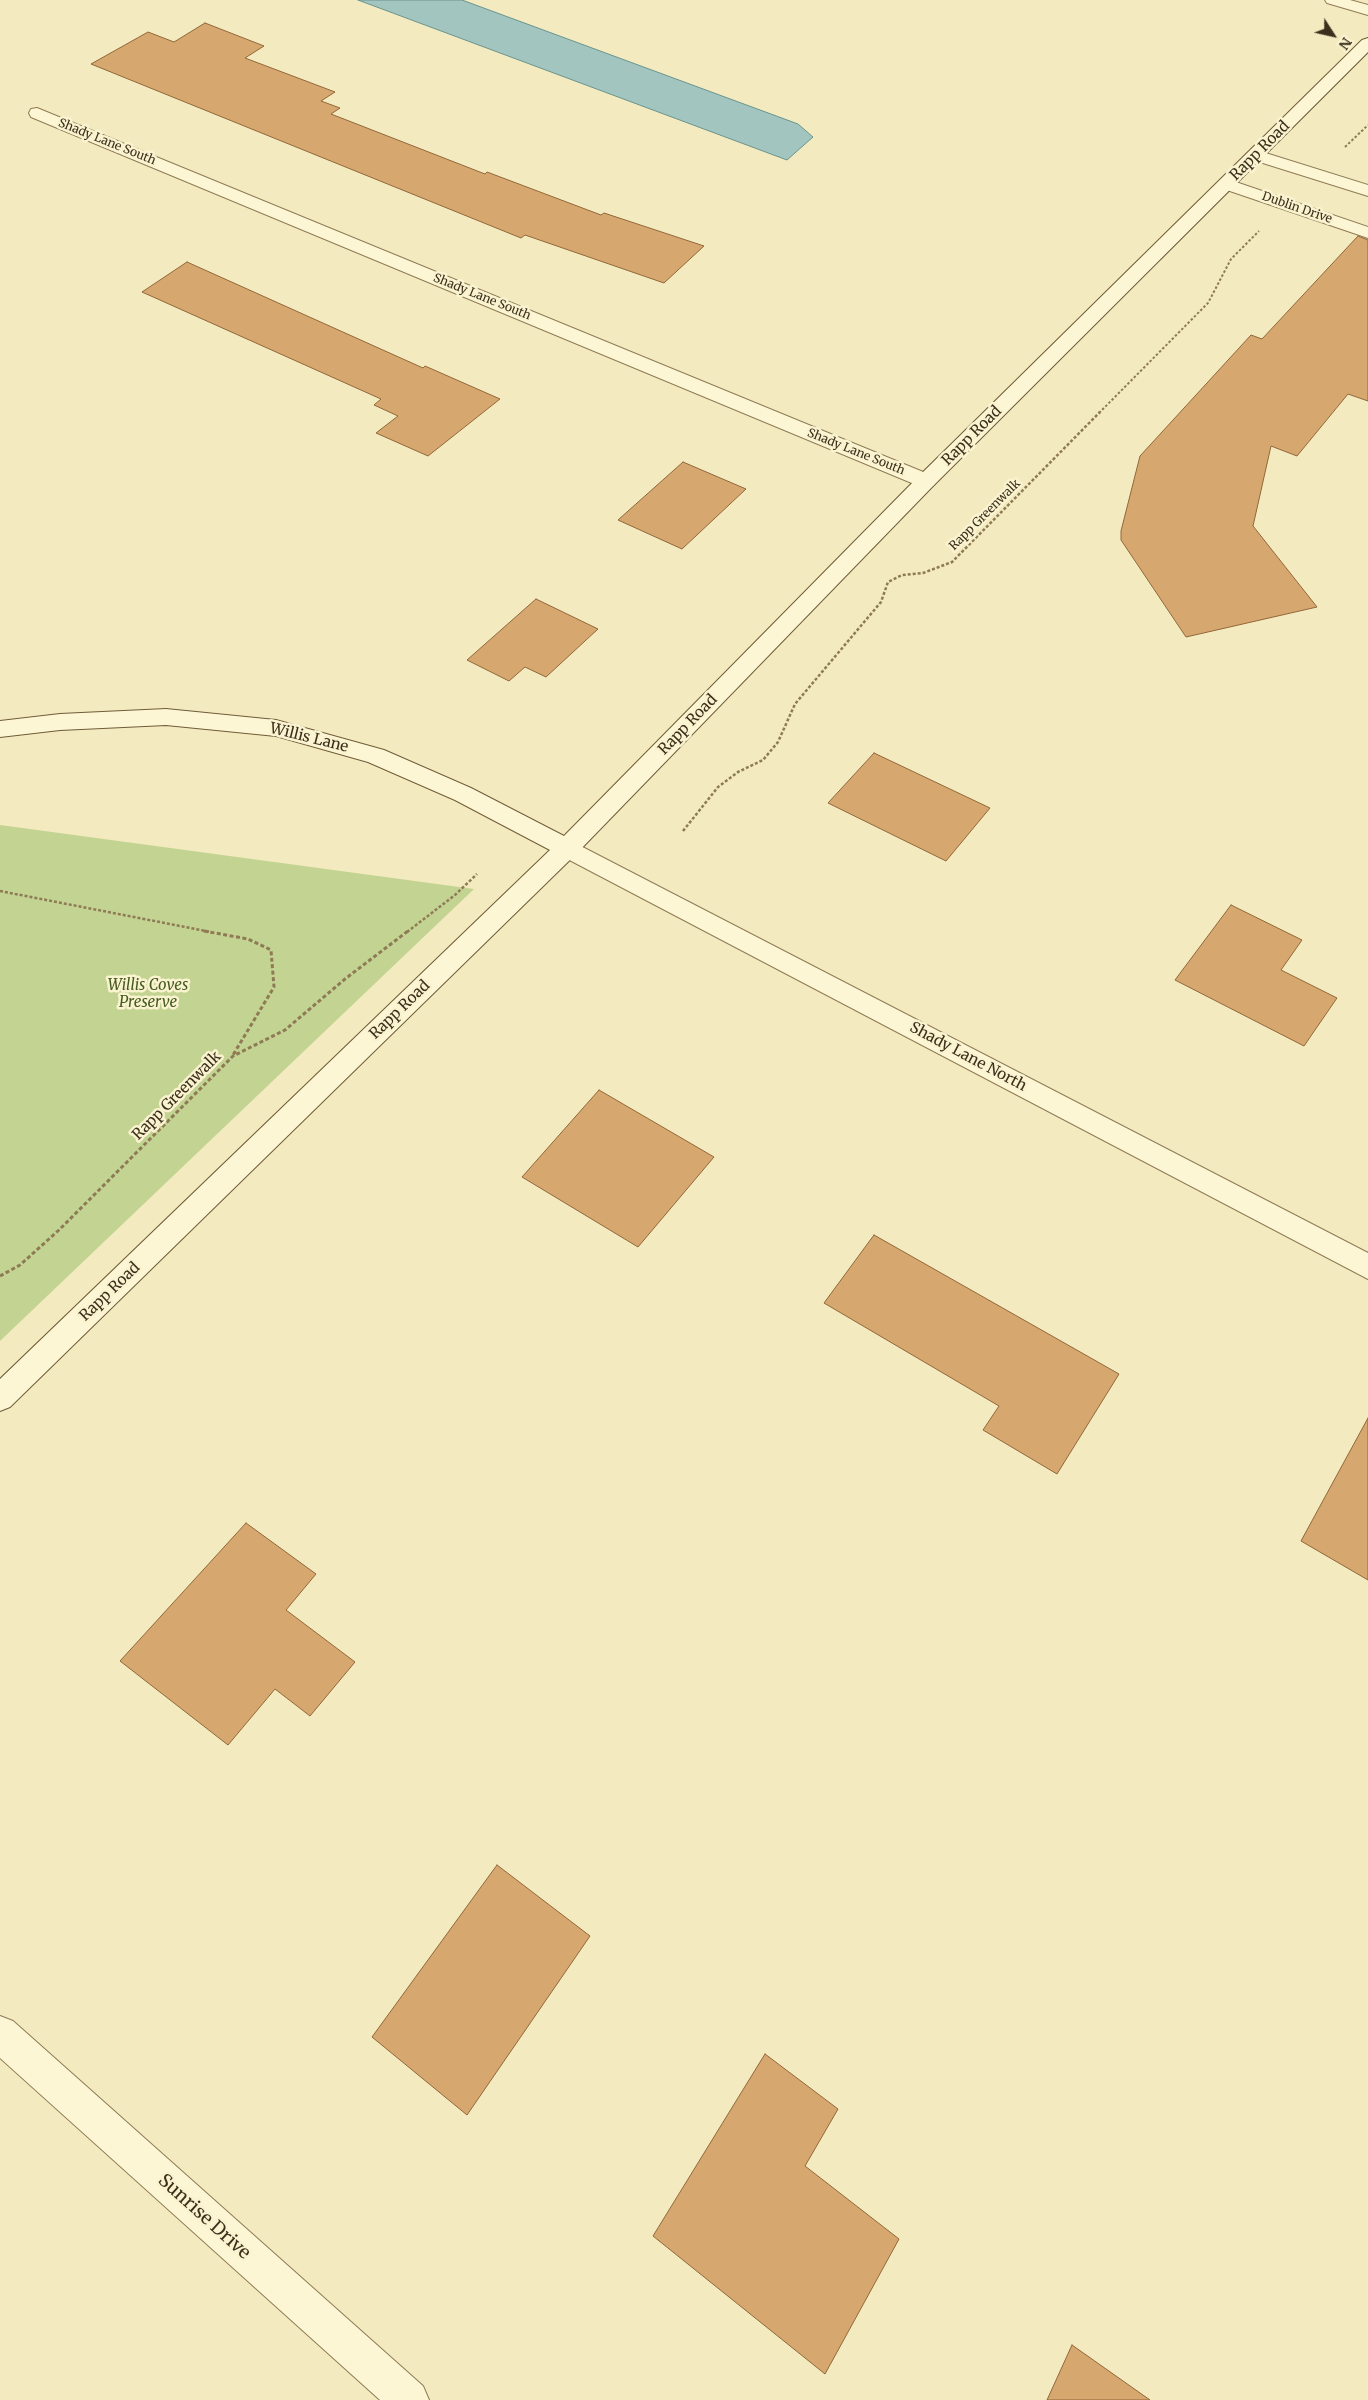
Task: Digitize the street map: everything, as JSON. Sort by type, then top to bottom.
[{"type":"street","points":[[1333,0],[1368,10]]},
{"type":"street","name":"Rapp Road","points":[[0,1398],[567,848],[926,481],[1368,43]]},
{"type":"street","name":"Shady Lane South","points":[[36,113],[926,481]]},
{"type":"street","points":[[1256,154],[1368,191]]},
{"type":"street","name":"Dublin Drive","points":[[1227,184],[1368,233]]},
{"type":"street","name":"Willis Lane","points":[[0,729],[60,722],[166,717],[276,728],[376,756],[463,794],[567,848]]},
{"type":"street","name":"Shady Lane North","points":[[567,848],[1368,1268]]},
{"type":"street","name":"Sunrise Drive","points":[[0,2034],[409,2400]]},
{"type":"path","points":[[1339,152],[1368,125]]},
{"type":"path","name":"Rapp Greenwalk","points":[[683,831],[718,787],[738,772],[763,760],[778,742],[795,704],[881,602],[888,582],[902,575],[923,573],[952,562],[1208,303],[1231,259],[1264,226]]},
{"type":"path","name":"Rapp Greenwalk","points":[[0,1276],[20,1265],[58,1230],[233,1056],[285,1030],[345,979],[455,895],[477,874]]},
{"type":"path","points":[[0,891],[248,939],[271,950],[274,987],[233,1056]]},
{"type":"green space","name":"Willis Coves Preserve","points":[[0,825],[474,889],[0,1341]]},
{"type":"water","points":[[358,0],[462,0],[798,124],[813,137],[787,160]]},
{"type":"building","points":[[205,23],[264,46],[245,58],[335,92],[321,101],[340,108],[331,114],[485,174],[487,172],[601,215],[604,213],[704,246],[664,283],[525,235],[521,238],[91,64],[148,32],[174,42]]},
{"type":"building","points":[[1358,236],[1368,240],[1368,401],[1348,394],[1297,456],[1271,446],[1253,526],[1317,607],[1186,637],[1121,540],[1121,531],[1140,456],[1251,335],[1262,339]]},
{"type":"building","points":[[187,262],[423,368],[425,366],[500,399],[428,456],[376,433],[398,416],[374,405],[381,399],[142,292]]},
{"type":"building","points":[[683,462],[746,489],[682,549],[618,520]]},
{"type":"building","points":[[536,599],[598,629],[546,677],[525,667],[509,681],[467,660]]},
{"type":"building","points":[[874,753],[990,808],[946,861],[828,803]]},
{"type":"building","points":[[1231,905],[1302,940],[1281,970],[1337,998],[1304,1046],[1175,980]]},
{"type":"building","points":[[599,1090],[714,1157],[638,1247],[522,1177]]},
{"type":"building","points":[[874,1235],[1119,1374],[1057,1474],[983,1430],[999,1406],[824,1303]]},
{"type":"building","points":[[1368,1418],[1368,1580],[1301,1541]]},
{"type":"building","points":[[246,1523],[316,1574],[286,1610],[355,1662],[310,1716],[275,1689],[228,1745],[120,1661]]},
{"type":"building","points":[[497,1865],[590,1936],[467,2115],[372,2037]]},
{"type":"building","points":[[765,2054],[838,2109],[805,2166],[899,2239],[825,2374],[653,2236]]},
{"type":"building","points":[[1072,2345],[1150,2400],[1047,2400]]}]
